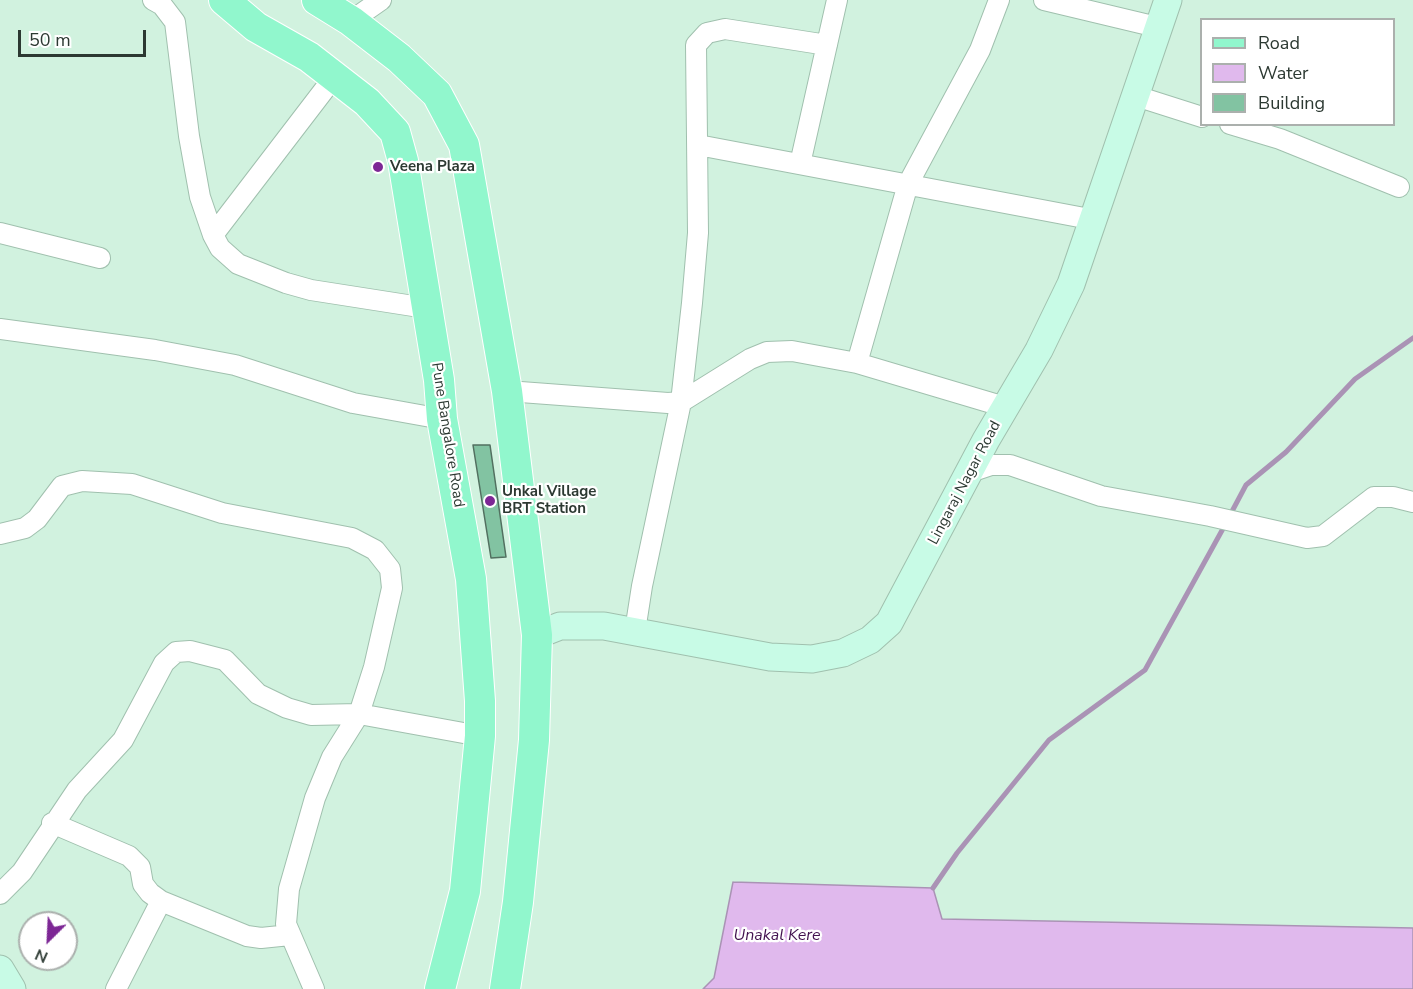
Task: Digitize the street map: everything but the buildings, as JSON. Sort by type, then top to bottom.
[{"type":"main road","name":"Pune Bangalore Road","points":[[224,0],[256,27],[309,57],[367,102],[394,132],[403,161],[426,308],[440,380],[442,419],[471,579],[477,632],[480,736],[465,891],[440,989]]},
{"type":"main road","points":[[317,0],[351,21],[399,58],[437,94],[464,145],[507,391],[537,635],[534,740],[518,902],[505,989]]},
{"type":"street","points":[[153,0],[162,5],[175,22],[200,197],[220,248],[238,264],[286,283],[311,290],[426,308]]},
{"type":"street","points":[[351,21],[381,0]]},
{"type":"street","points":[[801,164],[837,0]]},
{"type":"street","points":[[857,363],[908,184],[980,50],[999,0]]},
{"type":"street","points":[[1044,0],[1157,27]]},
{"type":"street","name":"Lingaraj Nagar Road","points":[[537,635],[560,626],[577,624],[635,631],[770,657],[812,659],[843,653],[870,640],[889,623],[1054,321],[1071,284],[1095,220],[1157,27],[1168,0]]},
{"type":"street","points":[[635,631],[642,586],[681,402],[698,233],[698,146],[694,53],[700,38],[707,33],[725,29],[827,45]]},
{"type":"street","points":[[213,235],[334,77]]},
{"type":"street","points":[[1136,96],[1200,116]]},
{"type":"street","points":[[1237,126],[1280,139],[1399,187]]},
{"type":"street","points":[[698,146],[1095,220]]},
{"type":"street","points":[[0,233],[100,258]]},
{"type":"street","points":[[0,329],[155,350],[234,365],[353,403],[442,419]]},
{"type":"street","points":[[507,391],[668,404],[681,402],[732,368],[767,352],[792,351],[857,363],[1005,407]]},
{"type":"street","points":[[970,472],[991,465],[1010,465],[1112,499],[1210,516],[1307,538],[1323,536],[1374,497],[1393,497],[1413,502]]},
{"type":"street","points":[[0,534],[25,528],[37,519],[62,486],[82,481],[132,484],[222,513],[352,538],[375,550],[390,569],[392,588],[374,667],[359,714],[332,757],[315,798],[289,889],[286,909],[290,935],[314,989]]},
{"type":"street","points":[[0,894],[22,872],[52,823],[77,790],[123,740],[164,663],[176,652],[190,651],[225,660],[258,694],[287,708],[311,715],[359,714],[480,736]]},
{"type":"street","points":[[52,823],[129,856],[140,867],[143,884],[161,901],[247,936],[261,938],[290,935]]},
{"type":"street","points":[[116,989],[161,901]]},
{"type":"street","points":[[0,969],[12,989]]},
{"type":"water","name":"Unakal Kere","points":[[733,882],[933,888],[942,919],[1413,928],[1413,989],[703,989],[714,978]]},
{"type":"waterway","points":[[1229,517],[1246,485],[1286,452],[1355,379],[1413,338]]},
{"type":"waterway","points":[[933,888],[957,853],[1049,740],[1145,670],[1225,525]]},
{"type":"place","name":"Veena Plaza","points":[[378,167]]},
{"type":"place","name":"Unkal Village BRT Station","points":[[490,501]]}]
